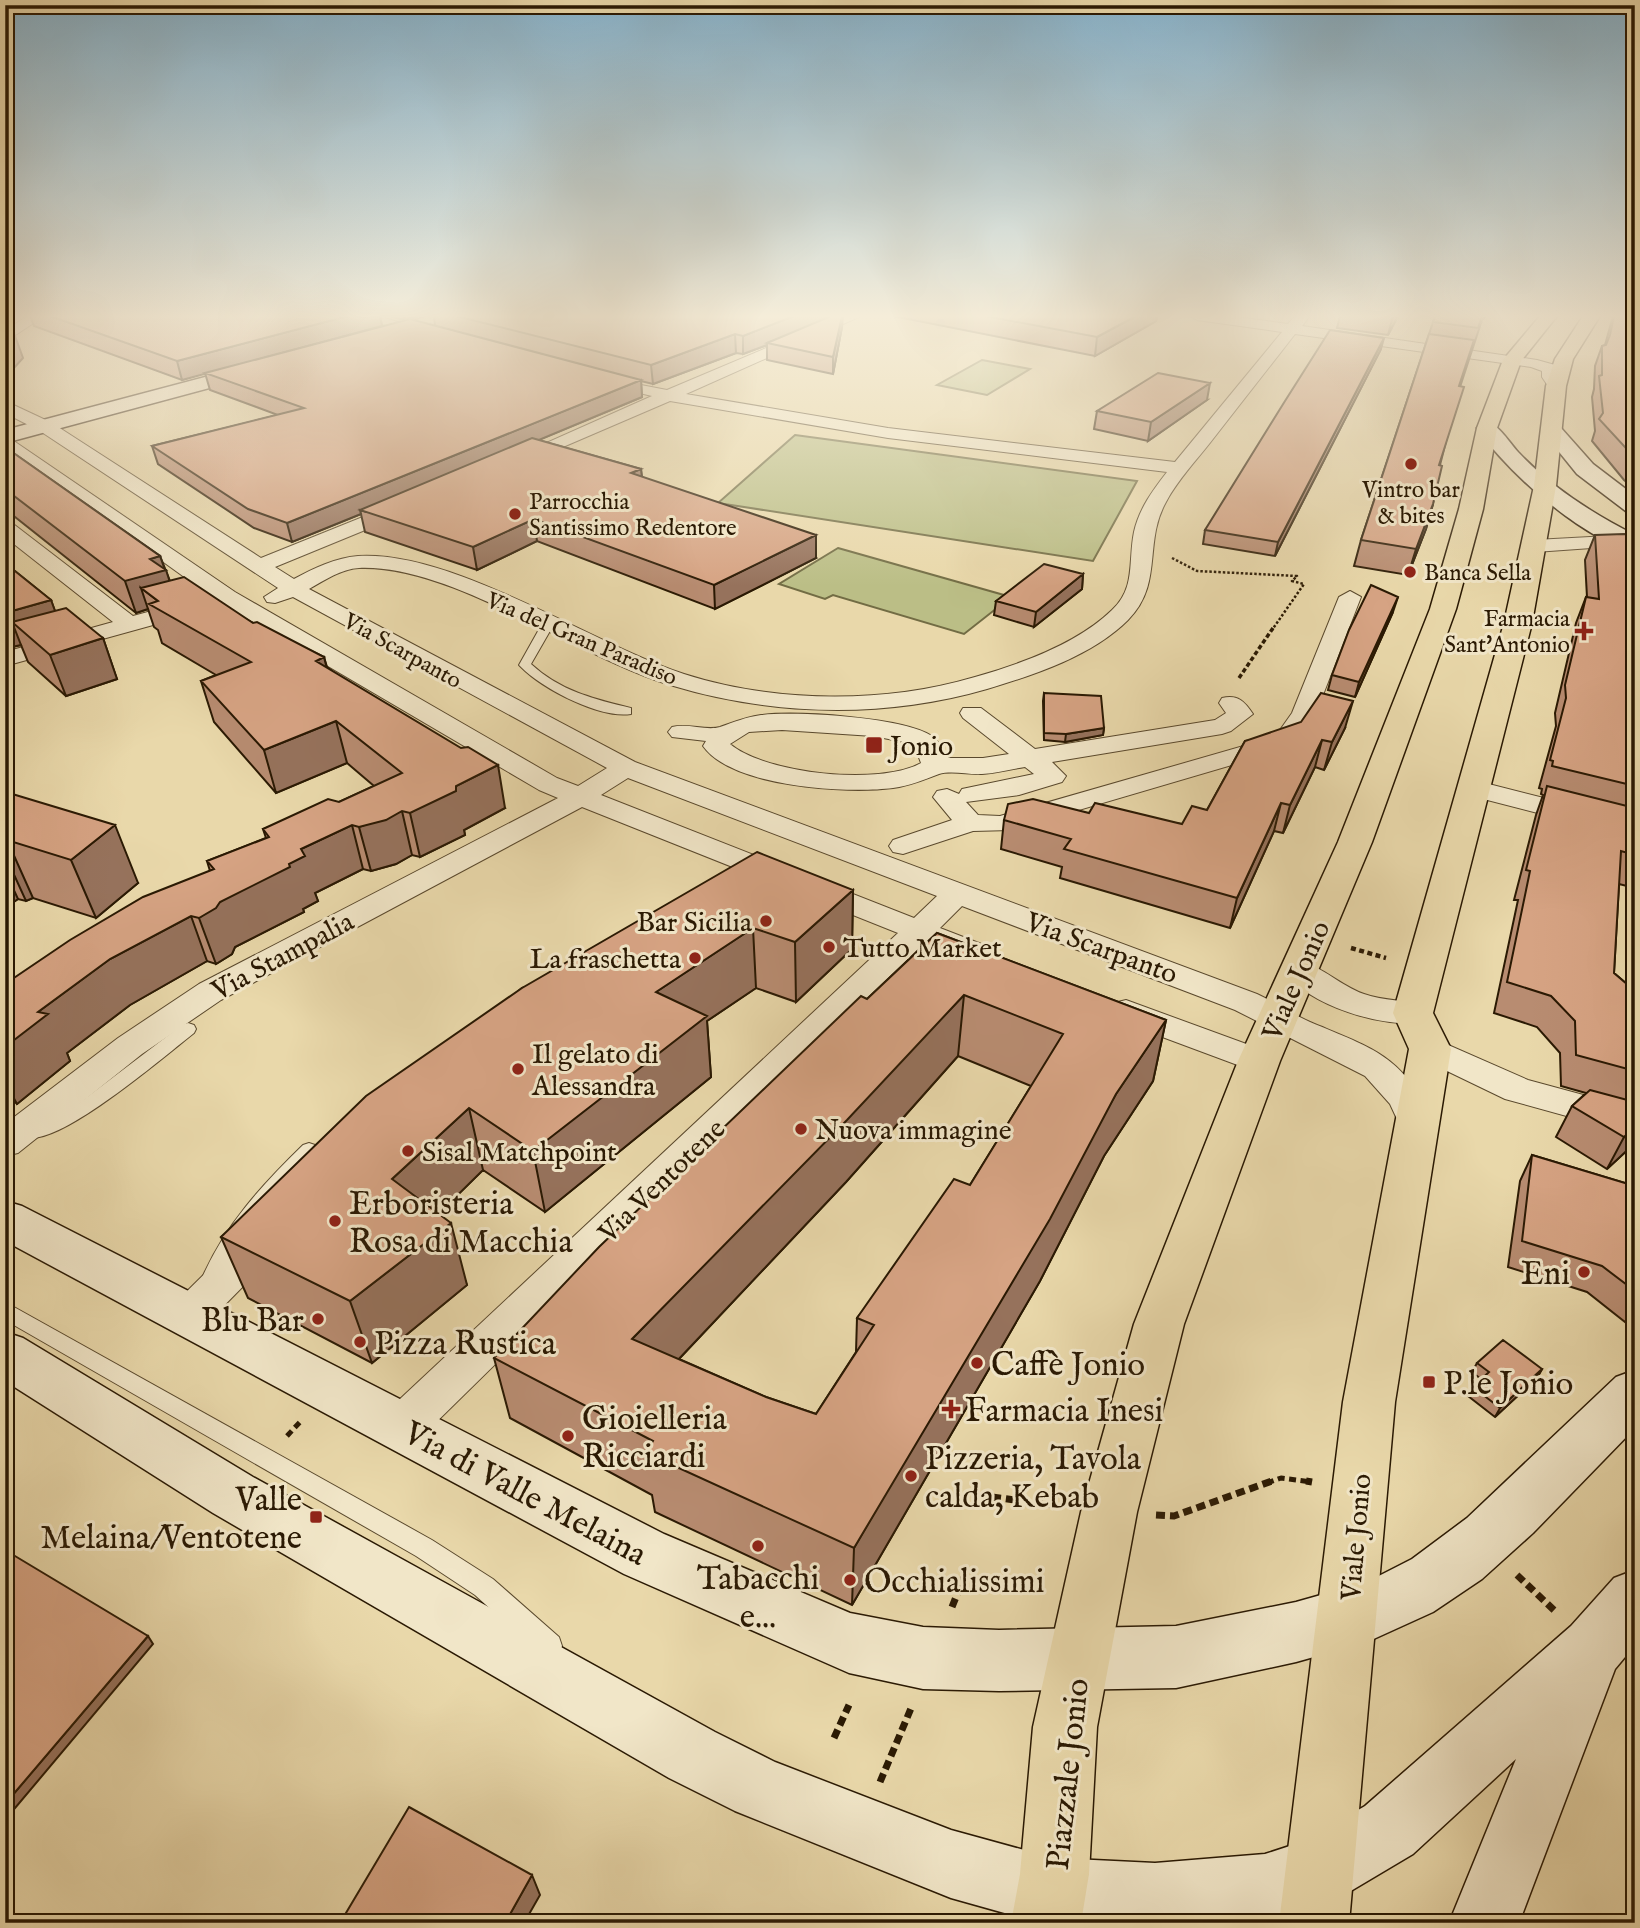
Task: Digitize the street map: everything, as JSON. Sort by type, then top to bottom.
[{"type":"main road","points":[[9,441],[28,422],[89,406]]},
{"type":"main road","name":"Viale Jonio","points":[[1078,1659],[1109,1512],[1155,1336],[1197,1216],[1268,1040],[1355,842],[1443,609],[1472,509],[1487,428],[1495,406]]},
{"type":"main road","name":"Viale Jonio","points":[[1348,1618],[1369,1402],[1416,1123],[1422,1031],[1474,788],[1494,721],[1535,546],[1554,432],[1555,406]]},
{"type":"main road","points":[[1487,428],[1510,458],[1545,486],[1631,543]]},
{"type":"main road","points":[[1554,432],[1585,469],[1635,507]]},
{"type":"main road","name":"Via di Valle Melaina","points":[[5,1219],[195,1308],[401,1427],[644,1554],[861,1647],[931,1659],[1078,1659]]},
{"type":"main road","points":[[5,1354],[222,1488],[638,1725],[758,1788],[973,1872],[1049,1907]]},
{"type":"main road","name":"Piazzale Jonio","points":[[1635,1393],[1527,1501],[1482,1540],[1433,1579],[1382,1606],[1295,1634],[1175,1657],[1078,1659],[1060,1763],[1060,1838],[1049,1907],[1126,1898],[1265,1888],[1317,1897],[1592,1648],[1635,1599]]},
{"type":"main road","points":[[1317,1897],[1348,1618]]},
{"type":"main road","name":"Piazzale Jonio","points":[[1484,1923],[1592,1648]]},
{"type":"street","points":[[494,470],[645,406]]},
{"type":"street","points":[[731,406],[913,435],[1179,468]]},
{"type":"street","name":"Via del Gran Paradiso","points":[[5,659],[130,625],[295,590],[312,576],[335,566],[367,562],[415,571],[548,624],[649,670],[714,690],[815,701],[924,695],[979,685],[1015,674],[1105,628],[1138,595],[1149,515],[1164,487],[1230,406]]},
{"type":"street","name":"Via Scarpanto","points":[[28,422],[295,590],[506,706],[626,768],[1236,998],[1268,1040]]},
{"type":"street","name":"Via Scarpanto","points":[[9,441],[236,603],[524,771],[579,798],[997,962]]},
{"type":"street","points":[[258,567],[417,502]]},
{"type":"street","points":[[5,527],[130,625]]},
{"type":"street","points":[[1535,546],[1631,543]]},
{"type":"street","points":[[903,846],[970,823],[1001,824],[1029,817],[1284,742],[1304,713],[1350,597]]},
{"type":"street","points":[[723,735],[716,746],[726,756],[749,765],[806,776],[887,782],[919,777],[934,766],[984,766],[1222,726],[1241,714],[1231,703]]},
{"type":"street","points":[[970,823],[959,796],[1019,787],[1053,776],[972,713]]},
{"type":"street","points":[[681,732],[723,735],[744,725],[768,722],[897,732],[925,742],[930,748],[934,766]]},
{"type":"street","name":"Via Stampalia","points":[[5,1143],[130,1046],[210,992],[579,798],[626,768]]},
{"type":"street","points":[[1474,788],[1635,830]]},
{"type":"street","points":[[734,895],[806,836]]},
{"type":"street","name":"Via Ventotene","points":[[401,1427],[957,894]]},
{"type":"street","points":[[1300,971],[1346,1001],[1373,1009],[1422,1031],[1517,1090],[1635,1122]]},
{"type":"street","name":"Via Scarpanto","points":[[1100,1001],[1268,1040]]},
{"type":"street","points":[[1268,1040],[1344,1046],[1371,1061],[1400,1089],[1416,1123]]},
{"type":"street","points":[[195,1308],[297,1208]]},
{"type":"lane","points":[[548,624],[524,665],[545,683],[597,705],[627,711]]},
{"type":"lane","points":[[5,1143],[47,1128],[84,1109],[188,1029]]},
{"type":"lane","points":[[195,1308],[226,1245],[244,1217],[309,1150]]},
{"type":"lane","points":[[5,1310],[280,1465],[463,1573],[493,1595],[638,1725]]},
{"type":"path","points":[[1143,551],[1167,555],[1197,571],[1297,576],[1292,582],[1304,584],[1228,694],[1231,703]]},
{"type":"path","points":[[1342,946],[1394,960]]},
{"type":"path","points":[[277,1447],[305,1416]]},
{"type":"path","points":[[1174,1516],[1280,1478]]},
{"type":"path","points":[[1482,1540],[1592,1648]]},
{"type":"path","points":[[861,1828],[964,1577]]},
{"type":"path","points":[[835,1738],[849,1705]]},
{"type":"green space","points":[[795,435],[1137,481],[1093,561],[718,503]]},
{"type":"green space","points":[[838,548],[1011,597],[964,634],[833,595],[825,599],[779,584]]},
{"type":"building","points":[[298,406],[577,406],[287,523],[248,509],[152,446],[304,408]]},
{"type":"building","points":[[1105,406],[1175,406],[1151,422],[1097,411]]},
{"type":"building","points":[[1282,406],[1349,406],[1278,542],[1205,530]]},
{"type":"building","points":[[1405,406],[1458,406],[1439,465],[1442,466],[1433,504],[1416,549],[1361,540]]},
{"type":"building","points":[[1602,406],[1635,406],[1635,458],[1599,419],[1603,413]]},
{"type":"building","points":[[532,438],[641,469],[631,473],[816,535],[714,585],[534,519],[473,547],[360,510]]},
{"type":"building","points":[[5,447],[160,556],[150,559],[166,570],[125,581],[5,489]]},
{"type":"building","points":[[1595,535],[1635,535],[1635,786],[1552,766],[1553,761],[1550,760],[1566,698],[1565,685],[1586,597],[1599,599]]},
{"type":"building","points":[[5,563],[51,600],[5,613]]},
{"type":"building","points":[[1044,564],[1083,574],[1036,612],[996,601]]},
{"type":"building","points":[[184,577],[253,623],[257,622],[324,657],[316,661],[461,748],[468,747],[498,765],[456,786],[456,791],[410,813],[402,811],[386,820],[359,827],[352,825],[301,849],[305,856],[289,864],[290,867],[220,902],[216,908],[199,918],[191,916],[110,959],[38,1012],[48,1014],[5,1047],[5,984],[70,940],[143,897],[214,869],[207,861],[269,837],[263,829],[328,799],[339,802],[402,773],[336,721],[264,750],[201,681],[251,662],[149,604],[158,601],[141,588]]},
{"type":"building","points":[[1371,585],[1398,597],[1359,682],[1332,675],[1349,630]]},
{"type":"building","points":[[66,608],[103,638],[50,655],[12,622]]},
{"type":"building","points":[[1044,693],[1101,696],[1104,728],[1066,734],[1044,733]]},
{"type":"building","points":[[1321,693],[1353,701],[1332,742],[1322,740],[1290,805],[1281,803],[1237,898],[1064,849],[1071,839],[1004,820],[1008,804],[1033,799],[1089,813],[1095,803],[1182,824],[1192,806],[1207,810],[1245,741],[1301,722]]},
{"type":"building","points":[[1547,786],[1635,808],[1635,855],[1621,851],[1614,973],[1635,991],[1635,1071],[1576,1055],[1575,1021],[1551,996],[1507,982],[1530,871],[1526,870]]},
{"type":"building","points":[[9,793],[115,825],[71,860],[5,841],[5,796]]},
{"type":"building","points":[[757,852],[853,890],[795,942],[753,928],[656,992],[707,1016],[533,1151],[469,1108],[392,1179],[451,1223],[350,1301],[221,1237],[366,1096],[522,988]]},
{"type":"building","points":[[937,933],[1166,1020],[1116,1094],[1050,1219],[854,1548],[646,1453],[653,1441],[494,1358],[599,1247],[861,996],[867,999]],"holes":[[[964,995],[1063,1034],[970,1185],[954,1179],[857,1318],[874,1325],[816,1414],[766,1397],[632,1339],[847,1120]]]},
{"type":"building","points":[[1590,1090],[1635,1102],[1635,1127],[1624,1137],[1572,1106]]},
{"type":"building","points":[[1532,1155],[1635,1186],[1635,1291],[1602,1266],[1522,1241]]},
{"type":"building","points":[[1503,1340],[1542,1369],[1500,1408],[1473,1387],[1489,1372],[1477,1363]]},
{"type":"building","points":[[5,1550],[148,1636],[5,1804]]},
{"type":"building","points":[[409,1807],[532,1875],[505,1923],[340,1923]]},
{"type":"place","name":"Vintro bar & bites","points":[[1411,464]]},
{"type":"place","name":"Parrocchia Santissimo Redentore","points":[[515,514]]},
{"type":"place","name":"Banca Sella","points":[[1410,572]]},
{"type":"place","name":"Farmacia Sant'Antonio","points":[[1584,631]]},
{"type":"place","name":"Jonio","points":[[874,745]]},
{"type":"place","name":"Bar Sicilia","points":[[766,921]]},
{"type":"place","name":"Tutto Market","points":[[829,947]]},
{"type":"place","name":"La fraschetta","points":[[695,958]]},
{"type":"place","name":"Il gelato di Alessandra","points":[[518,1069]]},
{"type":"place","name":"Nuova immagine","points":[[801,1129]]},
{"type":"place","name":"Sisal Matchpoint","points":[[408,1151]]},
{"type":"place","name":"Erboristeria Rosa di Macchia","points":[[335,1221]]},
{"type":"place","name":"Eni","points":[[1584,1272]]},
{"type":"place","name":"Blu Bar","points":[[318,1319]]},
{"type":"place","name":"Pizza Rustica","points":[[360,1342]]},
{"type":"place","name":"Caffè Jonio","points":[[977,1363]]},
{"type":"place","name":"P.le Jonio","points":[[1429,1382]]},
{"type":"place","name":"Farmacia Inesi","points":[[951,1409]]},
{"type":"place","name":"Gioielleria Ricciardi","points":[[568,1436]]},
{"type":"place","name":"Pizzeria, Tavola calda, Kebab","points":[[911,1476]]},
{"type":"place","name":"Valle Melaina/Ventotene","points":[[316,1517]]},
{"type":"place","name":"Tabacchi e...","points":[[758,1546]]},
{"type":"place","name":"Occhialissimi","points":[[850,1580]]}]
